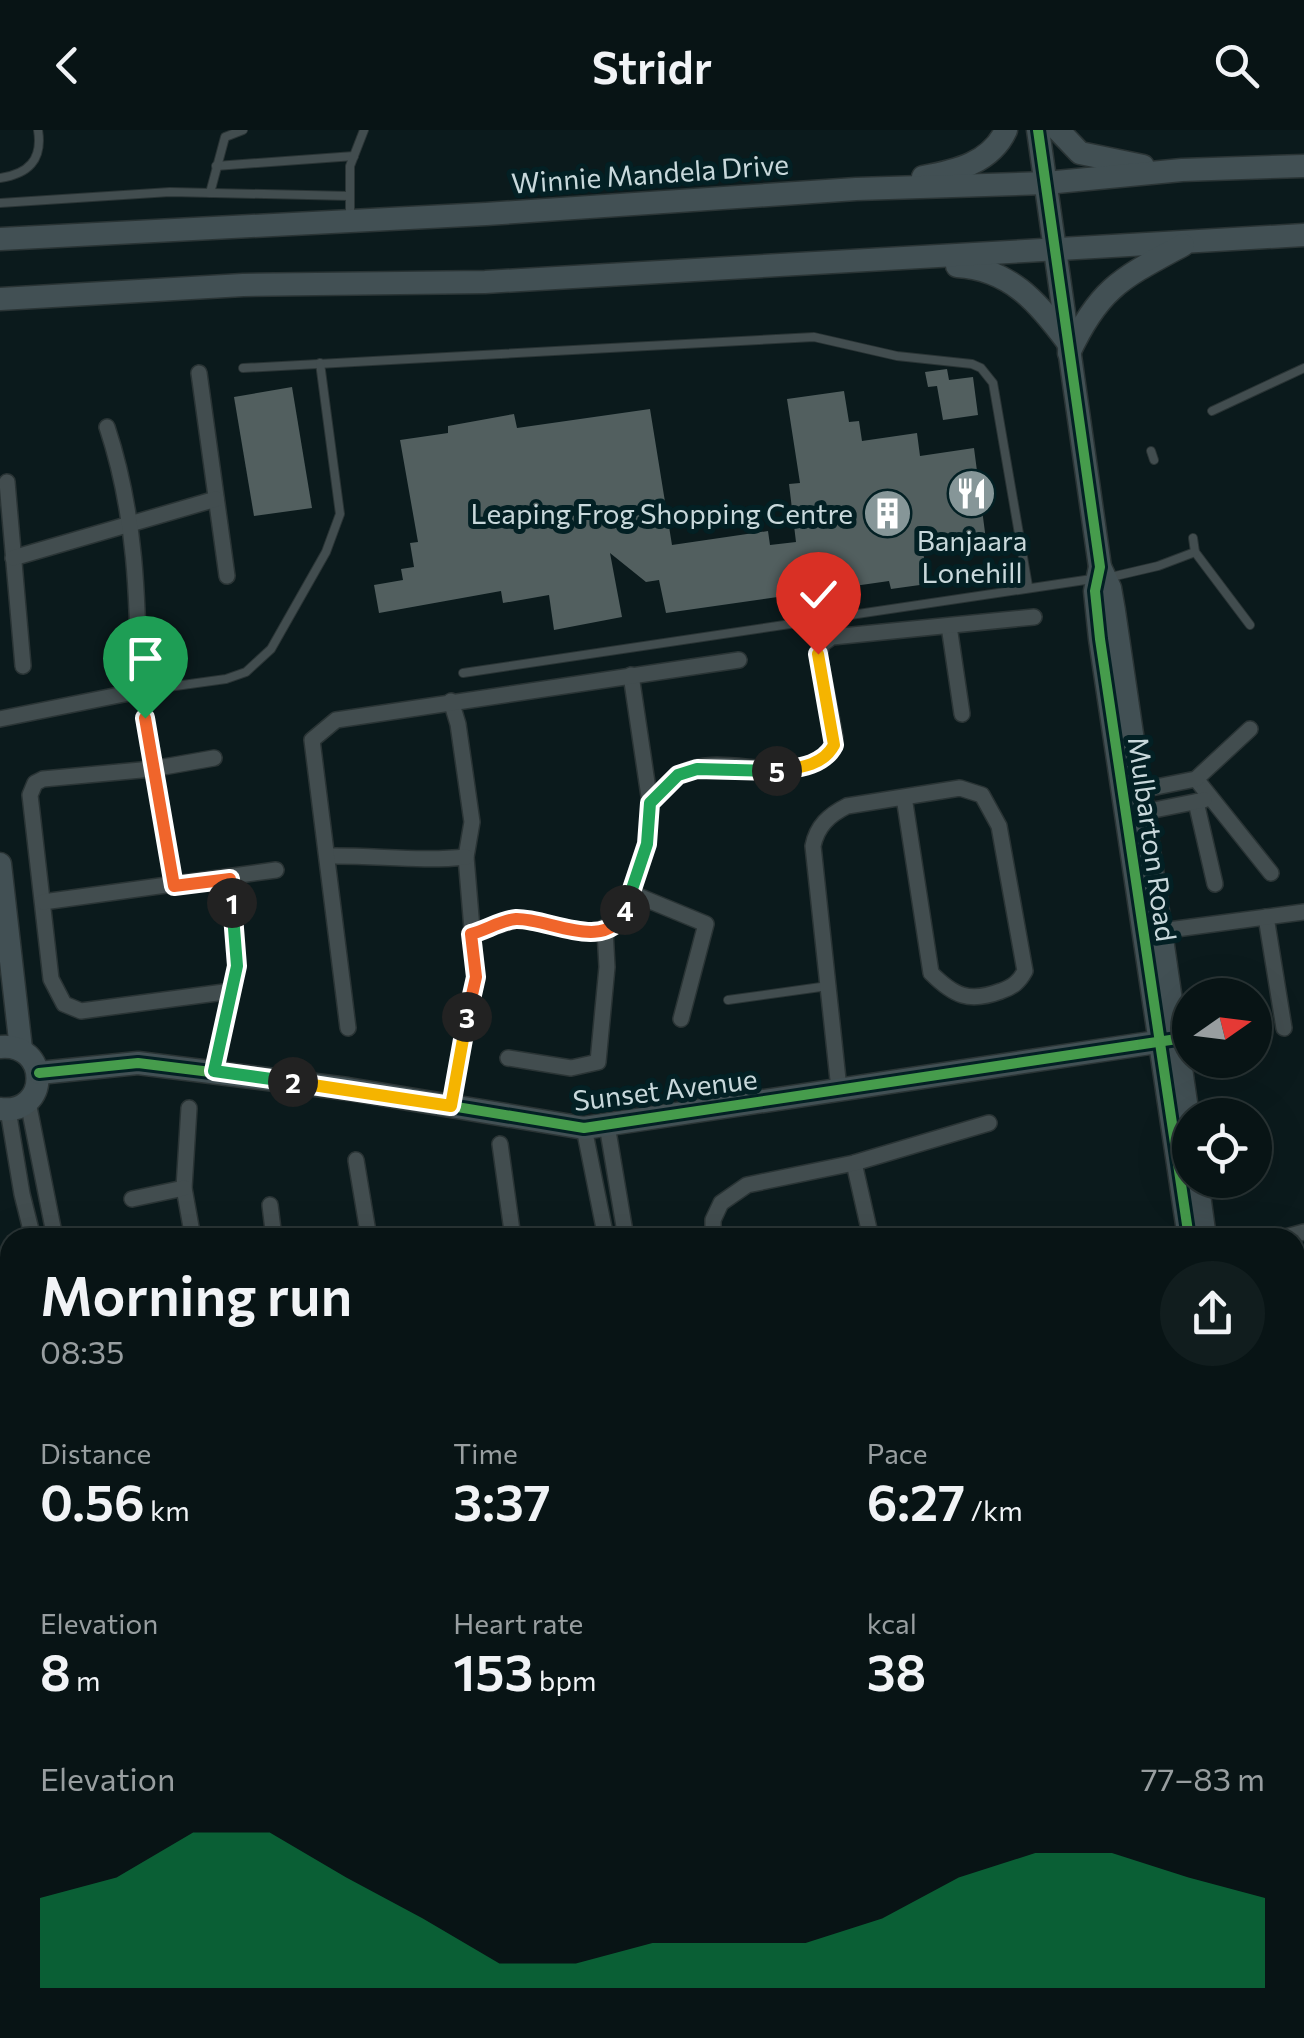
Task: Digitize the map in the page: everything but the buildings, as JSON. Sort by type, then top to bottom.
[{"type":"main road","points":[[856,189],[942,174],[974,164],[994,150],[1006,130]]},
{"type":"main road","name":"Mulbarton Road","points":[[1038,130],[1101,574],[1161,932],[1187,1228]]},
{"type":"main road","points":[[1058,130],[1066,141],[1092,158],[1182,170]]},
{"type":"main road","name":"Winnie Mandela Drive","points":[[0,239],[1304,166]]},
{"type":"main road","points":[[0,299],[243,286],[485,282],[888,262],[1304,235]]},
{"type":"main road","points":[[888,262],[972,266],[1002,277],[1037,300],[1069,348],[1107,290],[1190,242]]},
{"type":"main road","points":[[0,316],[30,297]]},
{"type":"main road","name":"Mulbarton Road","points":[[1101,574],[1100,639],[1169,1040],[1183,1098]]},
{"type":"main road","points":[[0,864],[10,1048],[33,1058],[39,1072],[37,1089],[12,1107]]},
{"type":"main road","name":"Sunset Avenue","points":[[39,1072],[108,1063],[214,1071],[596,1126],[1169,1040]]},
{"type":"main road","points":[[1199,1198],[1204,1228]]},
{"type":"street","points":[[198,373],[227,576]]},
{"type":"street","points":[[0,720],[139,692],[132,526],[123,476],[107,427]]},
{"type":"street","points":[[7,482],[23,666]]},
{"type":"street","points":[[13,558],[216,499]]},
{"type":"street","points":[[644,764],[678,775],[715,767],[774,772],[810,765],[825,757],[835,737],[818,654],[822,644],[832,637],[1034,617]]},
{"type":"street","points":[[949,626],[962,714]]},
{"type":"street","points":[[348,1028],[312,740],[318,732],[336,720],[738,660]]},
{"type":"street","points":[[471,934],[518,919],[595,933],[622,917],[648,838],[650,803],[631,675]]},
{"type":"street","points":[[450,701],[458,724],[472,822],[466,857],[476,988],[451,1106]]},
{"type":"street","points":[[145,718],[174,886]]},
{"type":"street","points":[[1142,801],[1196,779],[1250,729]]},
{"type":"street","points":[[214,758],[152,769],[58,777],[34,784],[30,795],[56,995],[74,1010],[232,991]]},
{"type":"street","points":[[650,803],[678,775]]},
{"type":"street","points":[[1196,779],[1204,800],[1215,884]]},
{"type":"street","points":[[839,1089],[813,846],[816,832],[847,806],[904,797],[967,788],[989,802],[1007,858],[1024,962],[1022,978],[1012,988],[970,999],[948,991],[930,973],[904,797]]},
{"type":"street","points":[[1142,801],[1204,800],[1271,872]]},
{"type":"street","points":[[328,856],[378,854],[417,861],[466,857]]},
{"type":"street","points":[[43,902],[276,870]]},
{"type":"street","points":[[214,1071],[237,966],[230,879]]},
{"type":"street","points":[[631,893],[706,924],[681,1019]]},
{"type":"street","points":[[1161,932],[1304,912]]},
{"type":"street","points":[[1266,917],[1284,1028]]},
{"type":"street","points":[[508,1058],[571,1068],[598,1062],[607,967],[605,930]]},
{"type":"street","points":[[12,1107],[31,1228]]},
{"type":"street","points":[[12,1107],[52,1228]]},
{"type":"street","points":[[189,1108],[184,1188],[191,1228]]},
{"type":"street","points":[[713,1228],[720,1203],[747,1186],[854,1163],[990,1123]]},
{"type":"street","points":[[596,1126],[605,1228]]},
{"type":"street","points":[[596,1126],[623,1228]]},
{"type":"street","points":[[500,1144],[511,1228]]},
{"type":"street","points":[[356,1160],[367,1228]]},
{"type":"street","points":[[854,1163],[869,1228]]},
{"type":"street","points":[[132,1200],[184,1188]]},
{"type":"street","points":[[270,1205],[273,1228]]},
{"type":"lane","points":[[0,178],[18,175],[34,161],[40,144],[38,130]]},
{"type":"lane","points":[[210,192],[224,137],[243,130]]},
{"type":"lane","points":[[350,222],[354,156],[364,130]]},
{"type":"lane","points":[[216,166],[354,156]]},
{"type":"lane","points":[[0,203],[127,193],[350,196]]},
{"type":"lane","points":[[243,368],[814,337],[897,356],[972,364],[982,368],[993,383],[1028,586]]},
{"type":"lane","points":[[139,692],[226,679],[246,672],[270,650],[326,552],[340,514],[320,363]]},
{"type":"lane","points":[[1212,412],[1304,368]]},
{"type":"lane","points":[[1193,538],[1196,552],[1250,626]]},
{"type":"lane","points":[[463,673],[1158,566],[1196,552]]},
{"type":"lane","points":[[728,1000],[828,986]]},
{"type":"cycle path","points":[[1038,130],[1100,567],[1095,591],[1100,639],[1188,1228]]},
{"type":"cycle path","points":[[39,1073],[138,1063],[348,1089],[584,1128],[1172,1040]]},
{"type":"place","name":"Banjaara Lonehill","points":[[972,493]]},
{"type":"place","name":"Leaping Frog Shopping Centre","points":[[888,513]]},
{"type":"route","points":[[145,718],[174,886],[230,879],[237,966],[214,1071],[451,1106],[476,988],[471,934],[518,919],[595,933],[605,930],[622,917],[631,893],[648,838],[650,803],[678,775],[715,767],[774,772],[810,765],[830,753],[835,737],[818,654]]}]
